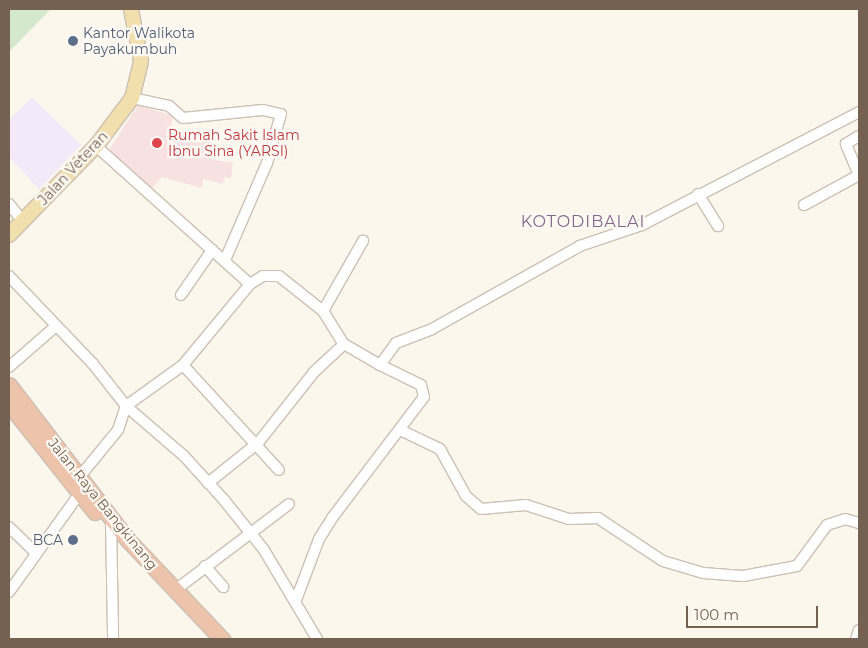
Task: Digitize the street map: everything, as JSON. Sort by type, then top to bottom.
[{"type":"highway","name":"Jalan Raya Bangkinang","points":[[9,385],[29,421],[80,493],[222,639]]},
{"type":"highway","name":"Jalan Raya Bangkinang","points":[[9,404],[29,421],[81,475],[111,525],[213,639]]},
{"type":"main road","name":"Jalan Veteran","points":[[9,235],[96,146],[132,98],[141,62],[130,9]]},
{"type":"street","points":[[132,98],[169,106],[183,118],[263,110],[281,114],[268,163],[225,260]]},
{"type":"street","points":[[380,365],[396,343],[407,337],[432,329],[580,246],[642,225],[698,194],[859,112]]},
{"type":"street","points":[[804,205],[859,175],[846,144],[859,136]]},
{"type":"street","points":[[96,146],[250,284]]},
{"type":"street","points":[[698,194],[718,226]]},
{"type":"street","points":[[9,204],[23,221]]},
{"type":"street","points":[[323,311],[363,242]]},
{"type":"street","points":[[181,295],[212,250]]},
{"type":"street","points":[[9,276],[126,406],[208,483],[250,532],[296,600],[317,639]]},
{"type":"street","points":[[81,475],[118,430],[126,406],[183,365],[250,284],[263,276],[279,276],[323,311],[344,344],[424,389],[424,397],[327,525],[296,600]]},
{"type":"street","points":[[9,367],[56,326]]},
{"type":"street","points":[[208,483],[258,442],[314,372],[344,344]]},
{"type":"street","points":[[183,365],[208,397],[258,442],[279,470]]},
{"type":"street","points":[[400,430],[444,453],[466,496],[481,509],[526,505],[568,519],[598,518],[663,561],[703,573],[743,576],[797,566],[827,525],[845,519],[859,523]]},
{"type":"street","points":[[9,592],[35,552],[80,493]]},
{"type":"street","points":[[174,591],[289,504]]},
{"type":"street","points":[[111,525],[113,639]]},
{"type":"street","points":[[9,527],[35,552]]},
{"type":"street","points":[[205,566],[223,588]]},
{"type":"street","points":[[856,639],[859,630]]},
{"type":"shaded area","points":[[32,97],[81,145],[39,189],[9,157],[9,120]]},
{"type":"shaded area","points":[[138,105],[173,116],[170,133],[212,139],[210,159],[233,163],[231,178],[224,177],[223,184],[203,179],[202,188],[162,177],[152,188],[109,150]]},
{"type":"green space","points":[[9,9],[51,9],[9,52]]},
{"type":"place","name":"Kantor Walikota Payakumbuh","points":[[73,41]]},
{"type":"place","name":"Rumah Sakit Islam Ibnu Sina (YARSI)","points":[[157,143]]},
{"type":"place","name":"BCA","points":[[73,540]]},
{"type":"district","name":"KOTODIBALAI","points":[[583,222]]}]
